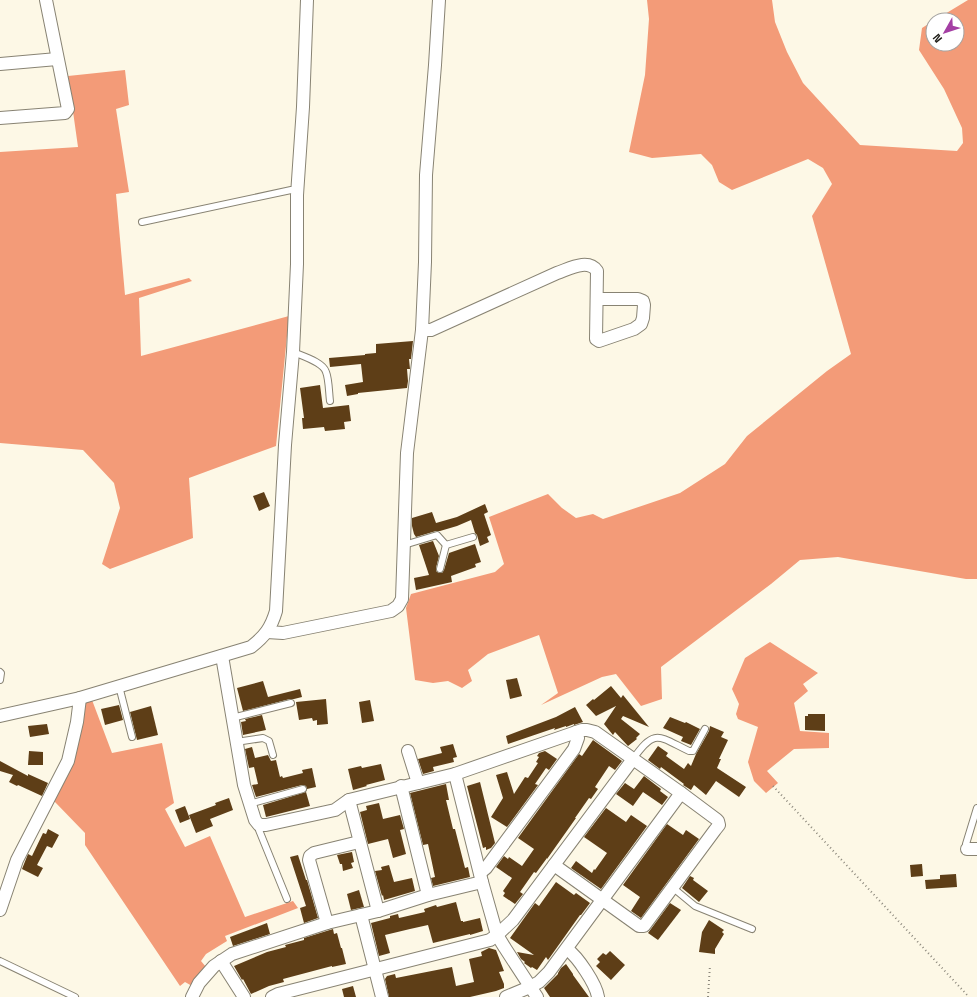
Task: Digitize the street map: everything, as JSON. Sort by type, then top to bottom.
[{"type":"street","points":[[0,118],[65,113],[68,109],[46,0]]},
{"type":"street","points":[[0,716],[80,698],[251,647],[260,640],[273,622],[276,612],[285,445],[293,352],[297,264],[298,190],[304,107],[306,0]]},
{"type":"street","points":[[267,632],[283,633],[391,611],[398,606],[402,599],[407,453],[422,330],[425,262],[426,175],[439,0]]},
{"type":"street","points":[[0,64],[57,59]]},
{"type":"street","points":[[422,330],[431,330],[557,273],[576,266],[586,265],[592,266],[597,271],[596,340],[599,341],[634,329],[641,324],[643,318],[643,301],[638,299],[597,298]]},
{"type":"street","points":[[222,656],[244,785],[249,804],[255,820],[259,825],[266,825],[335,810],[349,800],[401,786],[455,774],[576,732],[587,730],[595,732],[718,821],[718,825],[644,926],[639,926],[554,865]]},
{"type":"street","points":[[0,910],[17,860],[68,761],[77,722],[80,698]]},
{"type":"street","points":[[192,997],[199,983],[214,966],[232,954],[327,923],[378,911],[481,877],[486,868],[574,749],[578,738],[576,732]]},
{"type":"street","points":[[408,751],[418,783]]},
{"type":"street","points":[[272,997],[278,994],[490,940],[513,920],[633,759]]},
{"type":"street","points":[[455,774],[497,935],[533,992]]},
{"type":"street","points":[[401,786],[428,895]]},
{"type":"street","points":[[506,997],[533,992],[567,949],[681,793]]},
{"type":"street","points":[[349,800],[378,911]]},
{"type":"street","points":[[327,923],[309,860],[310,856],[314,852],[359,842]]},
{"type":"street","points":[[361,915],[382,997]]},
{"type":"street","points":[[567,949],[575,956],[595,986],[598,997]]},
{"type":"street","points":[[221,960],[244,997]]},
{"type":"lane","points":[[142,222],[291,190],[298,190]]},
{"type":"lane","points":[[293,352],[320,365],[326,371],[330,401]]},
{"type":"lane","points":[[404,545],[437,535],[446,545]]},
{"type":"lane","points":[[446,545],[473,537]]},
{"type":"lane","points":[[440,569],[446,545]]},
{"type":"lane","points":[[0,672],[0,680]]},
{"type":"lane","points":[[119,686],[132,737]]},
{"type":"lane","points":[[232,718],[291,703]]},
{"type":"lane","points":[[633,759],[643,745],[656,737],[662,738],[689,751],[693,751],[705,729]]},
{"type":"lane","points":[[236,742],[263,738],[269,741],[273,755]]},
{"type":"lane","points":[[249,804],[303,789]]},
{"type":"lane","points":[[972,849],[966,844],[977,808]]},
{"type":"lane","points":[[259,825],[259,830],[287,899]]},
{"type":"lane","points":[[672,887],[695,906],[752,929]]},
{"type":"lane","points":[[0,961],[75,997]]},
{"type":"path","points":[[773,786],[969,997]]},
{"type":"path","points":[[708,997],[710,965]]},
{"type":"shaded area","points":[[647,0],[772,0],[775,22],[787,52],[803,83],[860,145],[957,151],[963,143],[962,128],[944,89],[919,50],[922,28],[925,26],[925,52],[965,52],[965,12],[948,12],[968,0],[977,0],[977,579],[966,579],[838,557],[800,560],[771,584],[661,667],[662,699],[641,706],[616,674],[602,677],[541,705],[558,693],[539,635],[488,654],[468,670],[472,681],[462,688],[448,681],[433,683],[415,680],[406,608],[411,594],[495,572],[504,564],[489,517],[548,494],[562,508],[576,518],[593,514],[603,519],[680,493],[725,464],[747,436],[827,371],[851,354],[812,216],[832,184],[823,168],[808,159],[732,190],[719,182],[712,165],[701,154],[652,158],[629,152],[645,75],[649,19]]},
{"type":"shaded area","points":[[125,70],[129,105],[116,109],[129,192],[116,194],[125,295],[189,278],[192,281],[139,298],[141,356],[289,316],[276,446],[189,478],[193,538],[110,569],[102,564],[120,508],[114,483],[83,450],[0,443],[0,152],[78,147],[68,76]]},
{"type":"shaded area","points":[[770,642],[818,673],[803,684],[808,691],[794,703],[800,731],[829,733],[829,748],[794,749],[767,771],[778,783],[766,793],[754,781],[748,762],[758,727],[738,719],[736,714],[739,704],[732,689],[745,658]]},
{"type":"shaded area","points":[[92,700],[112,753],[162,743],[174,803],[165,809],[185,847],[210,836],[245,917],[293,901],[298,908],[225,936],[227,941],[206,954],[201,961],[206,967],[192,986],[185,982],[180,986],[85,845],[85,833],[54,801],[73,765],[84,703]]},
{"type":"building","points":[[413,341],[411,359],[409,359],[410,369],[407,369],[407,388],[358,393],[347,396],[345,385],[363,382],[361,364],[330,367],[329,358],[376,353],[376,344]]},
{"type":"building","points":[[320,385],[323,408],[349,405],[351,421],[344,422],[345,429],[325,431],[324,427],[303,429],[302,418],[304,418],[300,388]]},
{"type":"building","points":[[264,492],[270,506],[259,511],[253,496]]},
{"type":"building","points":[[485,504],[488,512],[484,514],[491,535],[487,537],[489,542],[480,546],[471,520],[457,526],[416,537],[414,534],[412,518],[432,512],[436,523],[457,517]]},
{"type":"building","points":[[433,541],[439,556],[436,571],[439,573],[442,573],[444,570],[449,553],[475,544],[481,562],[475,564],[476,567],[451,576],[452,582],[416,590],[414,578],[429,575],[419,545]]},
{"type":"building","points":[[517,678],[522,696],[510,699],[506,680]]},
{"type":"building","points":[[263,681],[268,697],[300,689],[302,697],[243,711],[237,688]]},
{"type":"building","points":[[611,686],[621,698],[623,695],[649,727],[623,716],[621,719],[640,734],[636,738],[637,739],[628,746],[615,732],[613,735],[604,724],[616,706],[596,716],[586,705]]},
{"type":"building","points":[[326,699],[328,724],[317,725],[317,720],[313,721],[312,718],[299,720],[296,702]]},
{"type":"building","points":[[370,700],[374,721],[362,723],[359,702]]},
{"type":"building","points":[[119,705],[123,720],[105,725],[101,709]]},
{"type":"building","points":[[151,706],[158,735],[137,740],[130,712]]},
{"type":"building","points":[[575,707],[583,722],[554,730],[555,728],[508,744],[506,736],[556,717]]},
{"type":"building","points":[[808,714],[825,714],[825,731],[805,730],[805,716],[808,716]]},
{"type":"building","points":[[262,715],[266,730],[243,735],[241,722],[246,721],[245,719]]},
{"type":"building","points":[[670,717],[685,723],[686,722],[700,729],[691,745],[681,741],[683,737],[663,728]]},
{"type":"building","points":[[47,724],[49,734],[30,737],[28,726]]},
{"type":"building","points":[[710,726],[724,732],[721,737],[728,740],[719,759],[721,759],[717,768],[746,787],[739,797],[716,781],[706,795],[694,785],[691,790],[661,767],[660,769],[648,760],[658,746],[668,753],[666,756],[684,769],[688,763],[691,766],[709,731]]},
{"type":"building","points":[[593,740],[622,761],[615,770],[609,766],[595,787],[598,789],[591,799],[589,798],[547,859],[536,873],[534,872],[520,892],[523,894],[515,904],[503,896],[505,893],[503,891],[512,878],[496,867],[504,856],[508,859],[509,857],[522,866],[534,849],[518,838],[579,754],[582,756]]},
{"type":"building","points":[[453,744],[457,757],[453,758],[454,762],[433,767],[434,771],[423,774],[418,759],[442,753],[440,747]]},
{"type":"building","points":[[252,747],[255,758],[268,755],[271,761],[276,760],[280,777],[282,776],[283,778],[303,773],[302,770],[312,768],[316,787],[307,789],[306,786],[302,785],[256,797],[252,785],[258,784],[254,767],[249,768],[245,749]]},
{"type":"building","points":[[29,751],[43,752],[43,765],[28,765]]},
{"type":"building","points":[[545,751],[557,759],[549,770],[546,768],[535,784],[538,785],[507,827],[491,817],[503,798],[496,775],[507,772],[514,794],[525,777],[528,778],[538,763],[536,762],[539,757],[537,756],[539,753]]},
{"type":"building","points":[[0,761],[28,776],[28,774],[48,783],[42,796],[9,782],[13,775],[0,771]]},
{"type":"building","points":[[381,764],[385,780],[353,790],[348,769]]},
{"type":"building","points":[[644,776],[661,789],[660,791],[668,797],[662,805],[643,792],[633,806],[616,794],[625,783],[634,789]]},
{"type":"building","points":[[480,782],[495,843],[491,848],[486,850],[486,847],[483,848],[467,786]]},
{"type":"building","points":[[446,784],[449,800],[446,800],[453,829],[455,829],[465,868],[468,867],[470,877],[433,886],[431,878],[435,877],[428,844],[423,845],[410,793]]},
{"type":"building","points":[[306,792],[310,806],[266,817],[263,805]]},
{"type":"building","points":[[229,798],[233,810],[210,819],[213,826],[196,833],[189,815],[216,805],[215,803]]},
{"type":"building","points":[[379,803],[383,819],[400,815],[404,829],[400,830],[406,854],[393,858],[388,839],[368,844],[360,812],[367,810],[366,806]]},
{"type":"building","points":[[185,806],[190,819],[180,823],[175,810]]},
{"type":"building","points":[[606,808],[626,822],[631,815],[647,826],[601,889],[571,868],[576,861],[592,873],[607,853],[584,837]]},
{"type":"building","points":[[667,824],[683,835],[686,830],[699,839],[641,918],[631,911],[640,897],[623,885]]},
{"type":"building","points":[[48,829],[59,835],[52,848],[47,846],[37,865],[43,868],[38,877],[22,869],[28,854],[32,856],[43,833],[46,834]]},
{"type":"building","points":[[352,852],[354,862],[351,863],[353,868],[343,871],[342,864],[340,864],[337,855]]},
{"type":"building","points":[[298,855],[318,918],[304,923],[300,908],[306,906],[290,857]]},
{"type":"building","points":[[922,864],[923,876],[911,877],[910,865]]},
{"type":"building","points":[[389,865],[394,882],[412,878],[415,891],[384,900],[375,871],[382,870],[381,867]]},
{"type":"building","points":[[956,874],[957,887],[926,889],[925,880],[940,879],[940,875]]},
{"type":"building","points":[[690,876],[708,891],[699,902],[682,888]]},
{"type":"building","points":[[556,882],[574,895],[576,893],[590,903],[548,960],[546,957],[537,970],[524,963],[525,962],[521,959],[517,952],[534,955],[510,938],[535,903],[539,906]]},
{"type":"building","points":[[359,890],[364,907],[351,910],[347,894]]},
{"type":"building","points":[[456,902],[461,921],[463,922],[480,918],[483,931],[433,943],[428,925],[385,935],[390,953],[379,956],[371,923],[390,918],[390,916],[398,914],[399,918],[425,912],[424,909],[436,905],[437,907]]},
{"type":"building","points":[[670,903],[681,910],[658,940],[648,933]]},
{"type":"building","points":[[709,920],[724,930],[722,932],[724,934],[715,949],[715,954],[699,952],[702,932]]},
{"type":"building","points":[[267,923],[270,934],[233,946],[230,937]]},
{"type":"building","points":[[333,929],[334,934],[337,933],[346,964],[332,966],[283,979],[284,982],[269,986],[251,994],[234,966],[267,952],[286,947],[285,945],[304,940],[304,938]]},
{"type":"building","points":[[489,948],[496,950],[504,971],[499,972],[504,988],[470,997],[389,997],[385,979],[387,976],[395,974],[396,978],[452,967],[456,986],[474,982],[469,959],[482,956],[481,952]]},
{"type":"building","points":[[610,951],[625,965],[611,980],[596,966],[600,962],[597,959],[603,953],[606,955]]},
{"type":"building","points":[[566,964],[589,997],[550,997],[544,988]]},
{"type":"building","points":[[353,986],[356,997],[344,997],[342,989]]}]
